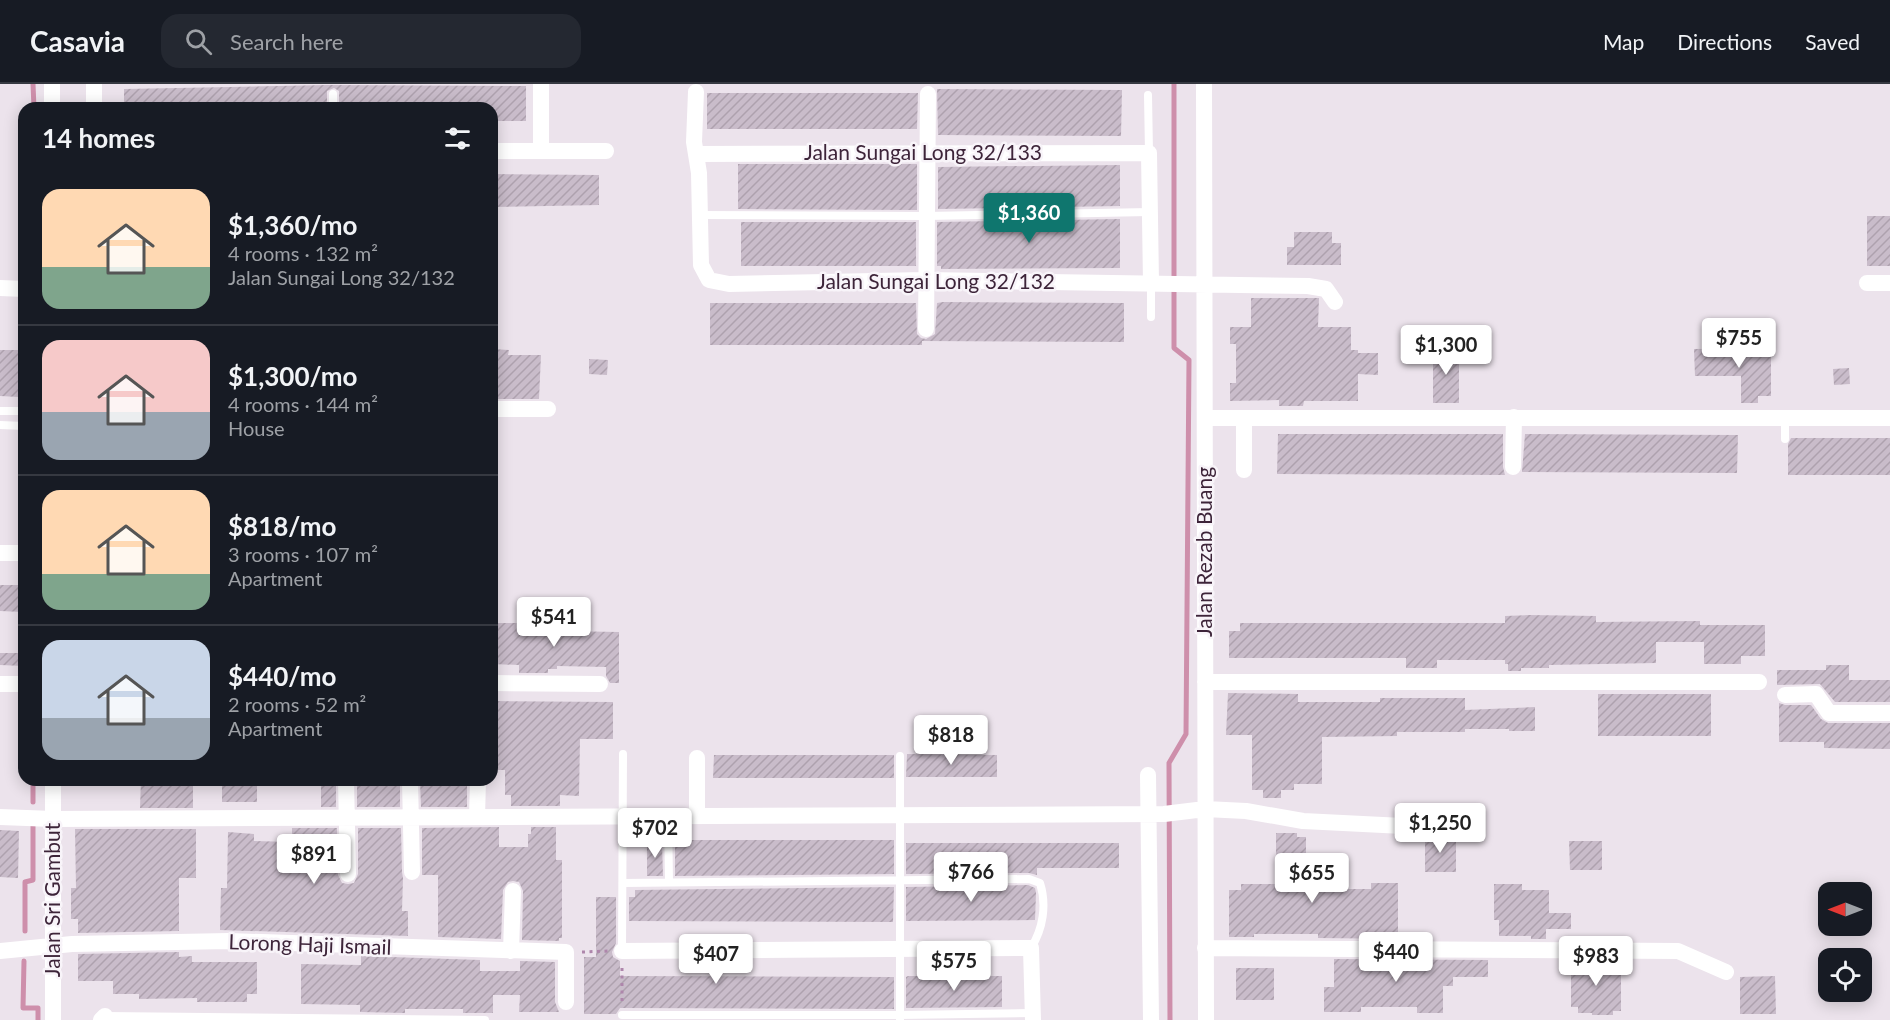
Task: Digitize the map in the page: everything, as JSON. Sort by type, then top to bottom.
[{"type":"street","points":[[52,84],[52,102]]},
{"type":"street","points":[[94,84],[94,102]]},
{"type":"street","points":[[541,84],[541,151]]},
{"type":"street","name":"Jalan Rezab Buang","points":[[1204,84],[1206,1020]]},
{"type":"street","points":[[696,92],[694,142],[698,154],[699,216]]},
{"type":"street","points":[[926,329],[928,94]]},
{"type":"street","points":[[498,151],[606,151]]},
{"type":"street","points":[[1149,153],[1150,212],[1157,283]]},
{"type":"street","name":"Jalan Sungai Long 32/133","points":[[698,154],[1149,153]]},
{"type":"street","name":"Jalan Sungai Long 32/132","points":[[699,216],[701,265],[709,280],[729,284],[925,280],[1308,286],[1326,289],[1335,302]]},
{"type":"street","points":[[1867,283],[1890,283]]},
{"type":"street","points":[[0,288],[18,289]]},
{"type":"street","points":[[498,409],[548,409]]},
{"type":"street","points":[[1513,468],[1514,417]]},
{"type":"street","points":[[1205,418],[1890,418]]},
{"type":"street","points":[[1244,418],[1244,470]]},
{"type":"street","points":[[0,553],[18,552]]},
{"type":"street","points":[[1205,682],[1759,682]]},
{"type":"street","points":[[498,683],[600,684]]},
{"type":"street","points":[[0,684],[18,684]]},
{"type":"street","points":[[1785,695],[1816,694],[1829,713],[1890,713]]},
{"type":"street","points":[[697,758],[697,816]]},
{"type":"street","points":[[1148,775],[1156,814],[1151,1020]]},
{"type":"street","name":"Jalan Sri Gambut","points":[[53,786],[53,1020]]},
{"type":"street","points":[[346,786],[348,874]]},
{"type":"street","points":[[410,786],[412,872]]},
{"type":"street","points":[[477,817],[478,786]]},
{"type":"street","points":[[0,816],[53,819],[1156,814],[1205,809],[1246,811],[1303,821],[1403,826]]},
{"type":"street","points":[[510,951],[513,891]]},
{"type":"street","name":"Lorong Haji Ismail","points":[[0,951],[72,944],[229,941],[566,952]]},
{"type":"street","points":[[622,951],[1031,948],[1033,1017]]},
{"type":"street","points":[[1205,948],[1678,951],[1726,972]]},
{"type":"street","points":[[566,952],[566,1002]]},
{"type":"lane","points":[[333,94],[333,102]]},
{"type":"lane","points":[[1148,95],[1149,153]]},
{"type":"lane","points":[[699,216],[926,216],[1150,212]]},
{"type":"lane","points":[[1151,317],[1157,283]]},
{"type":"lane","points":[[0,411],[18,411]]},
{"type":"lane","points":[[1785,418],[1785,439]]},
{"type":"lane","points":[[0,425],[18,426]]},
{"type":"lane","points":[[622,951],[623,754]]},
{"type":"lane","points":[[900,756],[900,1018]]},
{"type":"lane","points":[[668,816],[669,882]]},
{"type":"lane","points":[[623,883],[1029,879],[1040,883],[1043,892],[1042,923],[1039,935],[1031,948]]},
{"type":"lane","points":[[622,1015],[1033,1017]]},
{"type":"lane","points":[[103,1018],[485,1020]]},
{"type":"path","points":[[566,952],[622,951],[622,1015]]},
{"type":"building","points":[[328,85],[526,86],[526,121],[498,121],[498,102],[339,102],[339,91],[334,88],[327,91],[327,102],[124,102],[124,89]]},
{"type":"building","points":[[937,89],[1122,90],[1121,136],[938,135]]},
{"type":"building","points":[[707,93],[918,93],[917,129],[707,129]]},
{"type":"building","points":[[738,164],[917,164],[917,210],[738,209]]},
{"type":"building","points":[[1120,165],[1120,206],[938,209],[938,167]]},
{"type":"building","points":[[498,174],[599,175],[599,205],[498,207]]},
{"type":"building","points":[[1867,216],[1890,216],[1890,266],[1867,266]]},
{"type":"building","points":[[1120,219],[1120,268],[941,269],[941,266],[937,266],[937,222]]},
{"type":"building","points":[[741,222],[916,222],[916,266],[741,266]]},
{"type":"building","points":[[1294,232],[1332,232],[1332,243],[1341,243],[1341,265],[1287,265],[1287,247],[1294,247]]},
{"type":"building","points":[[1251,298],[1319,298],[1318,327],[1351,327],[1351,350],[1358,350],[1358,353],[1378,353],[1378,375],[1358,374],[1358,401],[1304,401],[1303,406],[1279,406],[1279,400],[1230,401],[1230,383],[1236,383],[1236,344],[1230,344],[1230,327],[1251,327]]},
{"type":"building","points":[[710,303],[916,303],[917,334],[926,339],[935,334],[937,303],[1124,303],[1124,342],[922,341],[922,345],[710,345]]},
{"type":"building","points":[[1433,348],[1459,349],[1459,403],[1433,403]]},
{"type":"building","points":[[1771,348],[1771,396],[1758,396],[1758,403],[1741,403],[1741,376],[1695,376],[1694,349]]},
{"type":"building","points":[[498,349],[509,350],[508,355],[541,355],[539,399],[498,399]]},
{"type":"building","points":[[0,350],[18,350],[18,397],[0,396]]},
{"type":"building","points":[[589,359],[608,360],[607,375],[589,374]]},
{"type":"building","points":[[1849,368],[1850,384],[1834,385],[1833,369]]},
{"type":"building","points":[[1278,434],[1503,434],[1505,475],[1277,474]]},
{"type":"building","points":[[1525,434],[1738,435],[1737,473],[1522,472]]},
{"type":"building","points":[[1791,438],[1890,438],[1890,475],[1788,475],[1788,444]]},
{"type":"building","points":[[0,585],[18,585],[18,612],[0,611]]},
{"type":"building","points":[[1505,616],[1596,616],[1596,622],[1700,621],[1700,625],[1765,625],[1765,656],[1741,656],[1741,664],[1704,664],[1704,642],[1656,642],[1656,663],[1549,665],[1549,668],[1521,668],[1521,671],[1508,671],[1508,664],[1505,664],[1505,660],[1437,660],[1437,668],[1406,668],[1406,658],[1229,658],[1229,631],[1240,631],[1240,623],[1505,623]]},
{"type":"building","points":[[498,623],[548,623],[548,627],[564,627],[564,631],[619,632],[619,683],[610,683],[606,676],[606,667],[557,666],[557,669],[548,669],[548,673],[519,673],[519,665],[498,664]]},
{"type":"building","points":[[0,653],[18,653],[18,666],[0,665]]},
{"type":"building","points":[[1826,665],[1849,665],[1849,680],[1890,680],[1890,702],[1835,702],[1820,684],[1777,685],[1777,670],[1826,670]]},
{"type":"building","points":[[1228,693],[1298,694],[1298,702],[1380,702],[1380,698],[1465,698],[1465,710],[1535,707],[1535,731],[1465,729],[1465,732],[1397,732],[1397,736],[1322,737],[1322,784],[1294,784],[1294,790],[1281,790],[1281,798],[1263,798],[1263,790],[1252,790],[1252,735],[1226,735]]},
{"type":"building","points":[[1598,694],[1711,694],[1711,736],[1598,736]]},
{"type":"building","points":[[498,701],[613,702],[613,739],[580,739],[579,796],[560,795],[560,806],[511,806],[511,795],[505,795],[505,770],[498,770]]},
{"type":"building","points":[[1779,703],[1811,705],[1821,719],[1828,723],[1890,723],[1890,749],[1824,748],[1824,742],[1779,742]]},
{"type":"building","points":[[907,754],[997,755],[997,777],[906,777]]},
{"type":"building","points":[[714,755],[894,755],[894,778],[713,778]]},
{"type":"building","points":[[141,786],[193,786],[193,808],[140,808]]},
{"type":"building","points":[[222,786],[257,786],[257,802],[222,802]]},
{"type":"building","points":[[321,786],[336,786],[336,807],[321,807]]},
{"type":"building","points":[[357,786],[400,786],[400,807],[357,807]]},
{"type":"building","points":[[420,786],[467,786],[467,807],[421,807]]},
{"type":"building","points":[[499,827],[499,847],[528,847],[528,834],[531,834],[531,827],[556,827],[556,860],[562,860],[562,938],[559,938],[559,941],[522,940],[523,891],[519,882],[513,881],[508,882],[503,890],[501,939],[438,937],[438,875],[422,875],[422,828]]},
{"type":"building","points":[[292,828],[337,828],[338,875],[342,883],[348,884],[354,883],[358,874],[358,828],[401,828],[402,911],[408,911],[408,936],[220,930],[221,888],[227,888],[228,832],[254,834],[254,841],[292,842]]},
{"type":"building","points":[[75,829],[196,829],[196,878],[179,878],[179,931],[78,933],[78,919],[71,919],[71,888],[76,888]]},
{"type":"building","points":[[0,830],[19,831],[18,878],[0,877]]},
{"type":"building","points":[[1276,833],[1297,833],[1297,837],[1306,837],[1306,863],[1297,863],[1297,889],[1371,889],[1371,883],[1398,883],[1398,934],[1406,934],[1406,939],[1318,938],[1318,934],[1254,934],[1254,937],[1229,937],[1229,890],[1241,890],[1241,884],[1276,884]]},
{"type":"building","points":[[1425,836],[1456,836],[1456,872],[1425,872]]},
{"type":"building","points":[[683,840],[894,840],[894,874],[675,876],[675,842],[683,842]]},
{"type":"building","points":[[1569,841],[1602,841],[1602,870],[1570,870]]},
{"type":"building","points":[[647,842],[662,842],[663,876],[647,876]]},
{"type":"building","points":[[906,843],[1119,843],[1119,868],[1037,868],[1037,875],[1029,873],[906,874]]},
{"type":"building","points":[[1494,884],[1522,884],[1522,890],[1549,890],[1549,913],[1571,913],[1571,929],[1546,929],[1546,939],[1531,939],[1531,936],[1499,936],[1499,920],[1494,920]]},
{"type":"building","points":[[1028,885],[1035,888],[1036,893],[1035,920],[906,921],[906,887]]},
{"type":"building","points":[[894,887],[893,922],[629,921],[629,897],[635,897],[635,890]]},
{"type":"building","points":[[596,897],[616,897],[616,943],[612,952],[613,957],[620,961],[620,976],[894,977],[894,1009],[620,1008],[616,1014],[584,1014],[584,957],[596,957]]},
{"type":"building","points":[[179,952],[179,957],[192,956],[192,962],[257,962],[257,994],[247,994],[247,1002],[197,1002],[197,998],[139,999],[139,994],[113,994],[113,981],[78,981],[78,954]]},
{"type":"building","points":[[361,956],[480,960],[480,971],[520,971],[520,961],[555,962],[555,1002],[559,1012],[519,1012],[520,995],[493,995],[493,1013],[463,1013],[463,1009],[405,1009],[405,1013],[360,1012],[360,1005],[301,1004],[301,964],[361,965]]},
{"type":"building","points":[[1334,959],[1488,960],[1488,977],[1453,977],[1453,986],[1443,986],[1443,1013],[1417,1013],[1417,1007],[1361,1007],[1361,1012],[1324,1012],[1324,987],[1334,987]]},
{"type":"building","points":[[1571,961],[1613,961],[1613,969],[1621,969],[1621,1011],[1613,1011],[1613,1015],[1592,1015],[1592,1013],[1578,1013],[1578,1007],[1571,1007]]},
{"type":"building","points":[[1236,968],[1274,968],[1274,1000],[1236,1000]]},
{"type":"building","points":[[1002,976],[1002,1007],[906,1008],[906,977]]},
{"type":"building","points":[[1775,976],[1776,1014],[1740,1014],[1740,977]]},
{"type":"waterway","points":[[33,84],[34,102]]},
{"type":"waterway","points":[[1170,1020],[1169,763],[1186,734],[1189,360],[1174,348],[1174,84]]},
{"type":"waterway","points":[[33,786],[33,802]]},
{"type":"waterway","points":[[25,931],[25,882],[33,880],[33,822]]},
{"type":"waterway","points":[[24,961],[23,1008],[38,1008],[38,1020]]}]
